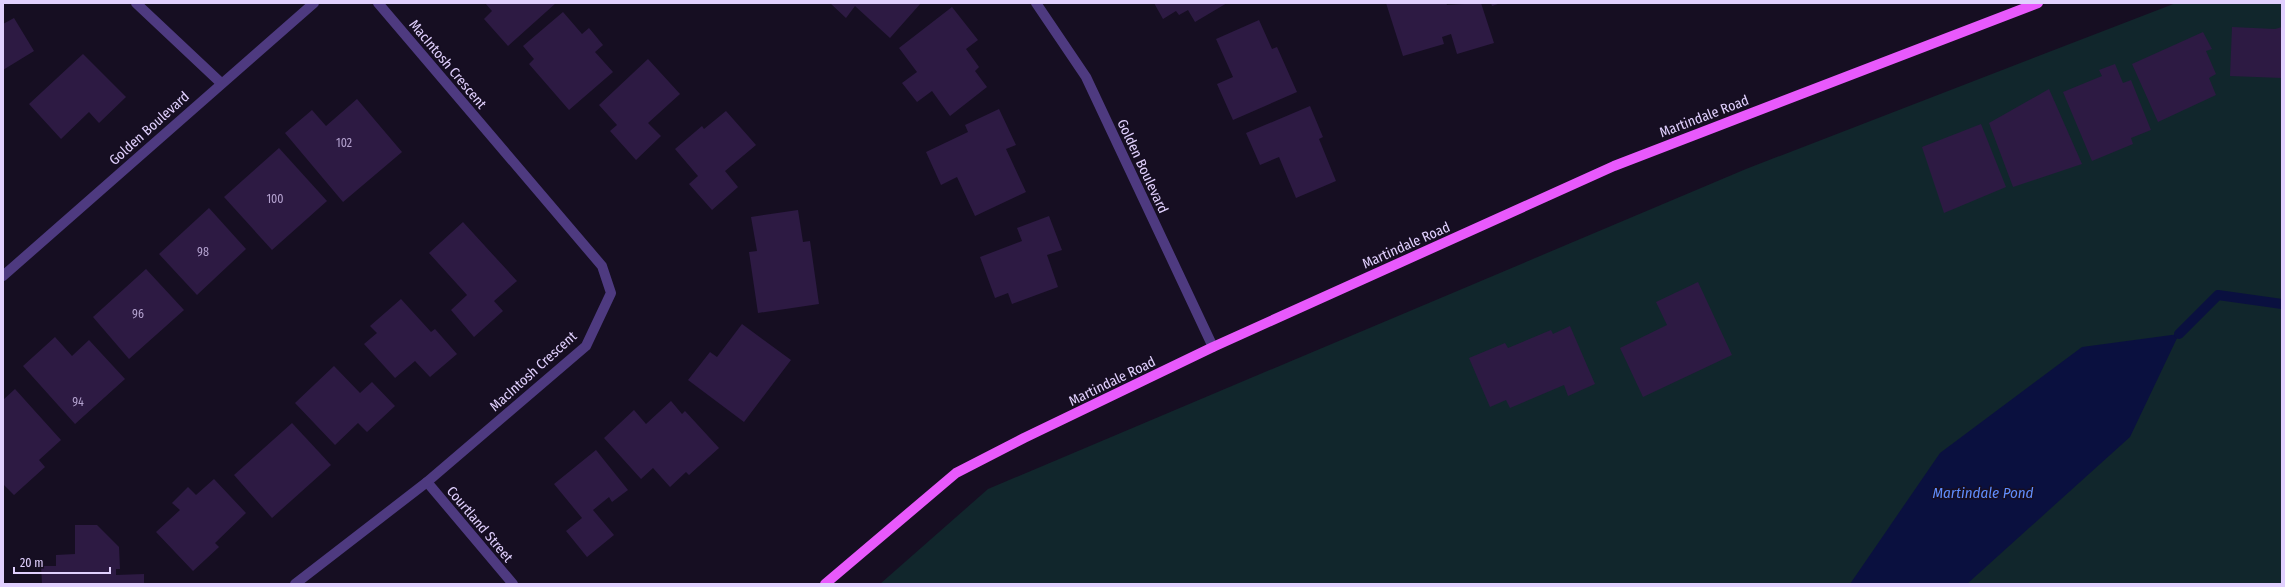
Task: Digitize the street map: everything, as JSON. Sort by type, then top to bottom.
[{"type":"main road","name":"Martindale Road","points":[[825,584],[956,474],[1024,438],[1213,348],[1614,166],[2038,3]]},
{"type":"street","points":[[136,3],[221,83]]},
{"type":"street","name":"Golden Boulevard","points":[[3,276],[221,83],[314,3]]},
{"type":"street","name":"MacIntosh Crescent","points":[[295,584],[426,482],[586,346],[611,293],[602,266],[378,3]]},
{"type":"street","name":"Golden Boulevard","points":[[1036,3],[1086,77],[1213,348]]},
{"type":"street","name":"Courtland Street","points":[[426,482],[513,584]]},
{"type":"shaded area","points":[[2176,3],[2282,3],[2282,584],[880,584],[988,489],[1746,169]]},
{"type":"water","name":"Martindale Pond","points":[[2179,334],[2130,437],[1967,584],[1850,584],[1940,453],[2082,347]]},
{"type":"building","points":[[485,3],[556,3],[508,46],[484,19],[492,11]]},
{"type":"building","points":[[830,3],[921,3],[890,38],[855,6],[846,18]]},
{"type":"building","points":[[1154,3],[1227,3],[1195,22],[1188,10],[1179,15],[1176,11],[1163,19]]},
{"type":"building","points":[[1386,3],[1446,3],[1447,5],[1481,3],[1494,43],[1457,54],[1451,34],[1442,37],[1444,44],[1403,56]]},
{"type":"building","points":[[1491,3],[1501,3],[1492,6]]},
{"type":"building","points":[[952,7],[978,40],[966,49],[979,67],[975,71],[987,87],[950,116],[932,91],[917,102],[902,83],[917,72],[899,48]]},
{"type":"building","points":[[563,12],[582,34],[589,28],[603,45],[595,52],[613,72],[569,110],[529,64],[534,59],[523,46]]},
{"type":"building","points":[[14,18],[34,51],[3,70],[3,24]]},
{"type":"building","points":[[1259,20],[1272,49],[1277,47],[1297,92],[1233,120],[1217,84],[1233,77],[1216,39]]},
{"type":"building","points":[[2232,27],[2275,29],[2282,27],[2282,78],[2230,76]]},
{"type":"building","points":[[2203,32],[2212,49],[2206,51],[2216,74],[2209,78],[2216,95],[2158,122],[2132,64]]},
{"type":"building","points":[[83,54],[126,97],[99,123],[89,112],[61,139],[29,104]]},
{"type":"building","points":[[648,59],[680,94],[648,123],[661,136],[636,160],[610,131],[617,125],[599,105]]},
{"type":"building","points":[[2115,64],[2123,83],[2131,80],[2151,130],[2131,138],[2133,144],[2092,161],[2063,92],[2102,76],[2099,70]]},
{"type":"building","points":[[2049,89],[2082,164],[2013,187],[1989,123]]},
{"type":"building","points":[[357,99],[402,152],[343,202],[285,133],[312,110],[326,126]]},
{"type":"building","points":[[1310,106],[1323,137],[1319,139],[1336,181],[1296,198],[1279,157],[1260,165],[1246,133]]},
{"type":"building","points":[[999,109],[1016,145],[1006,149],[1026,192],[975,216],[957,177],[941,185],[926,152],[968,132],[965,125]]},
{"type":"building","points":[[726,111],[756,145],[725,171],[738,187],[712,210],[689,184],[698,176],[675,149],[702,126],[704,129]]},
{"type":"building","points":[[1981,124],[2006,187],[1944,213],[1922,147]]},
{"type":"building","points":[[279,148],[327,201],[272,250],[224,197]]},
{"type":"building","points":[[209,208],[246,249],[197,295],[159,254]]},
{"type":"building","points":[[798,210],[803,242],[810,241],[819,304],[758,313],[749,252],[757,251],[751,217]]},
{"type":"building","points":[[1049,216],[1062,250],[1047,255],[1058,287],[1012,304],[1008,293],[995,298],[980,257],[1022,241],[1017,228]]},
{"type":"building","points":[[463,222],[517,281],[494,301],[503,311],[474,337],[451,310],[467,295],[429,253]]},
{"type":"building","points":[[146,269],[184,310],[129,359],[93,317]]},
{"type":"building","points":[[1698,282],[1732,355],[1643,397],[1620,348],[1667,325],[1656,302]]},
{"type":"building","points":[[401,299],[431,332],[435,329],[457,354],[430,377],[415,361],[395,378],[364,344],[377,333],[370,326]]},
{"type":"building","points":[[742,324],[791,360],[744,422],[688,380],[710,352],[717,357]]},
{"type":"building","points":[[1570,326],[1595,384],[1568,396],[1564,385],[1510,408],[1506,400],[1490,407],[1469,358],[1505,343],[1508,348],[1551,330],[1553,334]]},
{"type":"building","points":[[55,337],[72,356],[89,340],[125,379],[75,424],[23,366]]},
{"type":"building","points":[[334,366],[360,393],[372,382],[395,406],[367,432],[358,423],[335,445],[295,403]]},
{"type":"building","points":[[15,389],[61,440],[39,460],[45,467],[14,495],[3,484],[3,400]]},
{"type":"building","points":[[671,401],[682,414],[685,411],[719,448],[689,475],[686,472],[670,487],[653,468],[641,479],[604,438],[634,410],[646,424]]},
{"type":"building","points":[[292,423],[331,465],[272,518],[234,475]]},
{"type":"building","points":[[596,450],[628,490],[612,502],[609,497],[593,510],[614,535],[587,557],[566,531],[582,518],[554,484]]},
{"type":"building","points":[[214,479],[246,513],[215,543],[219,547],[193,571],[156,532],[180,510],[172,503],[188,487],[196,495]]},
{"type":"building","points":[[75,525],[97,525],[119,547],[120,569],[116,569],[116,575],[144,574],[144,584],[42,584],[41,566],[56,566],[56,555],[75,554]]},
{"type":"waterway","points":[[2179,334],[2218,295],[2282,304]]}]
